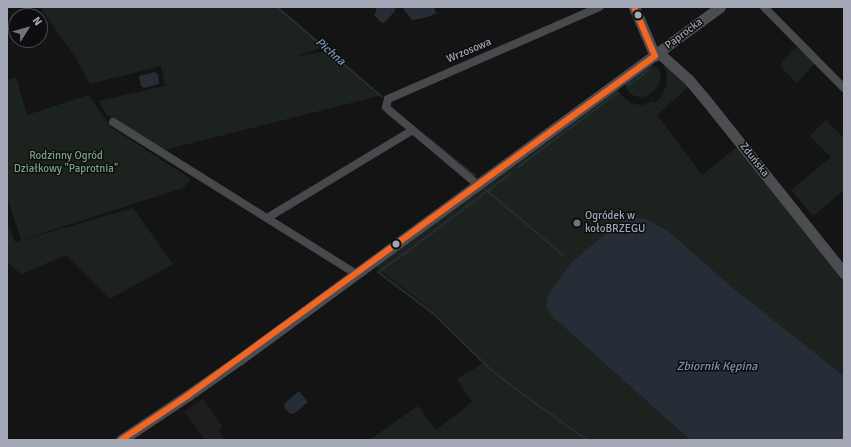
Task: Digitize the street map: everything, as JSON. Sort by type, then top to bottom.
[{"type":"street","name":"Wrzosowa","points":[[478,185],[386,107],[386,103],[392,96],[600,7]]},
{"type":"street","name":"Zduńska","points":[[634,7],[657,54],[689,80],[844,272]]},
{"type":"street","name":"Paprocka","points":[[120,440],[187,396],[720,7]]},
{"type":"street","points":[[764,7],[844,88]]},
{"type":"street","points":[[113,122],[356,274]]},
{"type":"street","points":[[267,218],[413,130]]},
{"type":"shaded area","points":[[203,399],[223,427],[219,431],[226,440],[205,440],[184,412]]},
{"type":"green space","points":[[40,7],[277,7],[325,47],[294,57],[327,51],[379,96],[164,150],[106,114],[99,101],[165,86],[161,66],[90,84],[75,57],[48,18],[48,8]]},
{"type":"green space","points":[[800,48],[815,63],[797,83],[781,67],[782,62],[794,49]]},
{"type":"green space","points":[[650,64],[658,68],[661,76],[659,86],[647,96],[642,98],[630,94],[625,85],[626,82]]},
{"type":"green space","points":[[664,66],[669,66],[688,87],[657,115],[702,175],[737,147],[844,279],[844,376],[733,288],[668,231],[555,285],[548,295],[553,317],[690,440],[369,440],[418,406],[436,430],[472,402],[457,379],[484,363],[438,315],[376,267],[617,89],[623,97],[632,104],[643,105],[653,101],[655,103],[663,95],[662,93],[667,85],[667,73]]},
{"type":"green space","name":"Rodzinny Ogród Działkowy \"Paprotnia\"","points":[[16,77],[27,115],[88,95],[111,127],[191,179],[183,188],[21,240],[7,196],[7,80]]},
{"type":"green space","points":[[826,120],[844,138],[844,190],[813,216],[791,190],[831,157],[810,136]]},
{"type":"green space","points":[[133,208],[173,264],[110,299],[66,255],[21,274],[7,262],[7,222],[15,242]]},
{"type":"water","points":[[395,7],[395,11],[385,22],[382,23],[374,15],[376,8]]},
{"type":"water","points":[[402,7],[434,7],[436,13],[428,17],[412,20]]},
{"type":"water","points":[[155,72],[158,75],[159,84],[144,88],[141,86],[139,76]]},
{"type":"water","name":"Zbiornik Kępina","points":[[633,218],[645,219],[668,231],[733,288],[844,376],[844,440],[690,440],[553,317],[546,306],[548,295],[571,263],[621,221]]},
{"type":"water","points":[[299,391],[308,402],[295,413],[291,414],[284,408],[285,403]]},
{"type":"waterway","name":"Pichna","points":[[277,7],[382,97]]},
{"type":"waterway","points":[[627,86],[649,70]]},
{"type":"waterway","points":[[518,167],[617,93]]},
{"type":"waterway","name":"Pichna","points":[[428,138],[475,176]]},
{"type":"waterway","points":[[510,174],[378,272],[434,314],[489,368],[587,440]]},
{"type":"waterway","points":[[485,189],[563,255]]},
{"type":"transit line","points":[[634,7],[655,56]]},
{"type":"transit line","points":[[121,440],[187,396],[655,56]]},
{"type":"place","name":"Ogródek w kołoBRZEGU","points":[[577,223]]}]
